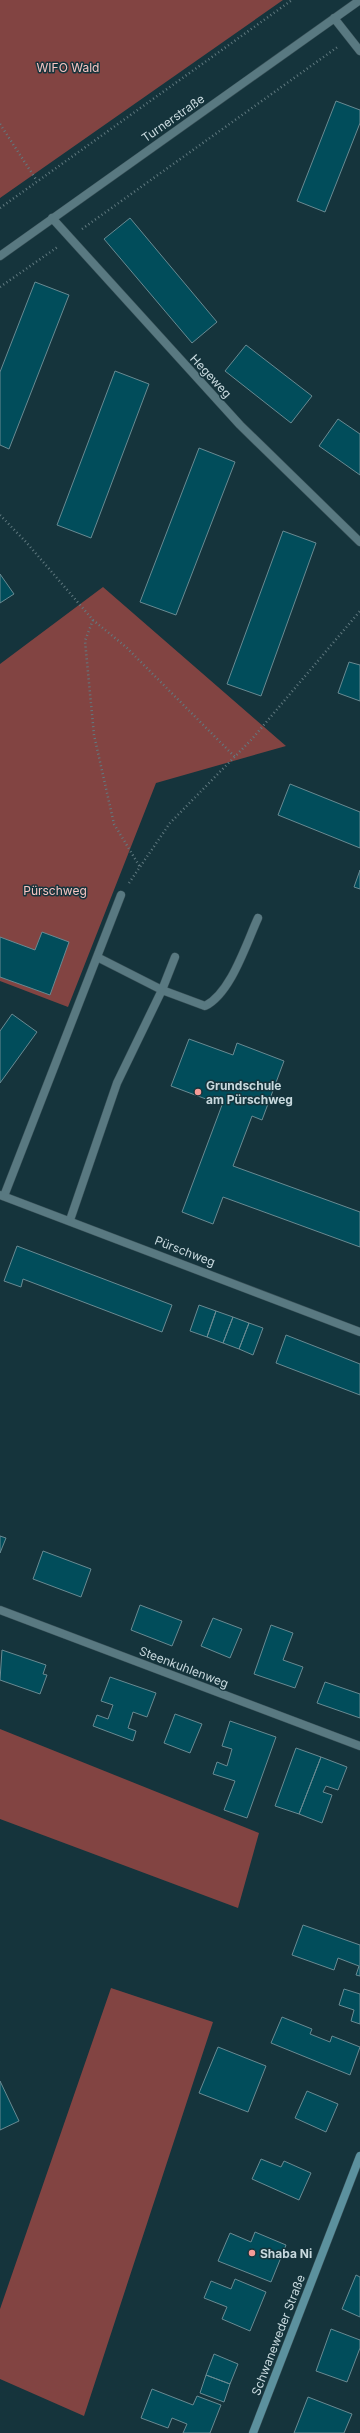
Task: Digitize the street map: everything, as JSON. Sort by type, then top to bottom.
[{"type":"main road","name":"Schwaneweder Straße","points":[[253,2433],[360,2156]]},
{"type":"street","name":"Turnerstraße","points":[[0,256],[360,0]]},
{"type":"street","points":[[334,18],[360,51]]},
{"type":"street","name":"Hegeweg","points":[[52,218],[69,239],[240,424],[360,542]]},
{"type":"street","points":[[2,1195],[122,895]]},
{"type":"street","points":[[97,957],[162,990],[205,1006],[215,1001],[235,969],[258,918]]},
{"type":"street","points":[[70,1220],[117,1083],[162,990],[175,958]]},
{"type":"street","name":"Pürschweg","points":[[2,1195],[360,1332]]},
{"type":"street","name":"Steenkuhlenweg","points":[[0,1610],[360,1746]]},
{"type":"path","points":[[0,208],[292,0]]},
{"type":"path","points":[[0,287],[350,38]]},
{"type":"path","points":[[0,124],[37,181]]},
{"type":"path","points":[[0,515],[26,542],[93,620],[126,647],[235,757]]},
{"type":"path","points":[[122,895],[170,823],[235,757],[360,611]]},
{"type":"path","points":[[93,620],[85,642],[94,735],[114,824],[140,867]]},
{"type":"green space","name":"WIFO Wald","points":[[0,0],[283,0],[0,198]]},
{"type":"green space","points":[[103,587],[286,746],[156,783],[68,1007],[0,981],[0,664]]},
{"type":"green space","points":[[0,1729],[259,1833],[238,1908],[0,1819]]},
{"type":"green space","points":[[111,1988],[213,2022],[84,2416],[0,2379],[0,2309]]},
{"type":"building","points":[[336,101],[360,110],[360,123],[325,212],[297,201]]},
{"type":"building","points":[[130,218],[217,322],[192,343],[104,239]]},
{"type":"building","points":[[35,282],[69,295],[9,449],[0,445],[0,372]]},
{"type":"building","points":[[246,345],[312,396],[291,423],[225,371]]},
{"type":"building","points":[[115,371],[149,384],[91,538],[57,525]]},
{"type":"building","points":[[338,419],[360,434],[360,475],[319,446]]},
{"type":"building","points":[[199,448],[235,462],[176,615],[140,602]]},
{"type":"building","points":[[283,531],[316,543],[261,696],[227,684]]},
{"type":"building","points":[[0,574],[14,594],[0,603]]},
{"type":"building","points":[[349,662],[360,665],[360,701],[338,693]]},
{"type":"building","points":[[290,784],[360,812],[360,848],[278,815]]},
{"type":"building","points":[[360,870],[360,889],[354,887]]},
{"type":"building","points":[[42,932],[69,942],[50,995],[0,977],[0,937],[35,950]]},
{"type":"building","points":[[12,1014],[37,1032],[0,1083],[0,1031]]},
{"type":"building","points":[[189,1039],[233,1055],[237,1043],[284,1061],[262,1120],[252,1116],[233,1166],[360,1212],[360,1247],[223,1197],[213,1224],[182,1212],[222,1105],[171,1086]]},
{"type":"building","points":[[17,1246],[172,1305],[162,1332],[23,1279],[21,1287],[4,1281]]},
{"type":"building","points":[[199,1305],[216,1311],[207,1337],[190,1331]]},
{"type":"building","points":[[216,1311],[233,1317],[223,1343],[207,1337]]},
{"type":"building","points":[[233,1317],[249,1323],[239,1349],[223,1343]]},
{"type":"building","points":[[249,1323],[263,1328],[253,1355],[239,1349]]},
{"type":"building","points":[[286,1335],[360,1364],[360,1395],[276,1363]]},
{"type":"building","points":[[0,1536],[6,1538],[0,1553]]},
{"type":"building","points":[[43,1551],[91,1569],[81,1597],[33,1579]]},
{"type":"building","points":[[140,1605],[182,1621],[172,1646],[131,1630]]},
{"type":"building","points":[[213,1618],[242,1629],[230,1658],[201,1646]]},
{"type":"building","points":[[271,1625],[293,1633],[283,1660],[303,1667],[295,1688],[254,1674]]},
{"type":"building","points":[[2,1650],[46,1665],[43,1674],[47,1675],[40,1694],[0,1680]]},
{"type":"building","points":[[110,1677],[156,1693],[147,1717],[133,1712],[128,1728],[136,1731],[133,1741],[93,1726],[97,1715],[108,1719],[113,1705],[101,1701]]},
{"type":"building","points":[[325,1682],[360,1694],[360,1718],[317,1703]]},
{"type":"building","points":[[175,1714],[202,1724],[190,1753],[164,1743]]},
{"type":"building","points":[[230,1721],[276,1737],[247,1818],[224,1810],[235,1781],[213,1774],[217,1762],[227,1766],[232,1749],[222,1746]]},
{"type":"building","points":[[296,1748],[321,1757],[299,1814],[275,1806]]},
{"type":"building","points":[[321,1757],[347,1767],[338,1790],[326,1786],[323,1792],[332,1795],[322,1823],[299,1814]]},
{"type":"building","points":[[303,1925],[360,1945],[360,1976],[356,1975],[359,1966],[338,1958],[334,1970],[292,1955]]},
{"type":"building","points":[[344,1989],[360,1994],[360,2024],[351,2021],[354,2010],[339,2005]]},
{"type":"building","points":[[282,2017],[312,2029],[310,2034],[330,2042],[332,2036],[360,2047],[350,2075],[271,2043]]},
{"type":"building","points":[[218,2047],[266,2066],[248,2112],[199,2093]]},
{"type":"building","points":[[0,2081],[19,2121],[0,2130]]},
{"type":"building","points":[[307,2091],[338,2104],[326,2132],[295,2118]]},
{"type":"building","points":[[261,2159],[281,2167],[284,2161],[311,2173],[299,2200],[252,2179]]},
{"type":"building","name":"Shaba Ni","points":[[255,2232],[286,2245],[271,2282],[218,2261],[230,2233],[251,2242]]},
{"type":"building","points":[[356,2275],[360,2277],[360,2317],[342,2309]]},
{"type":"building","points":[[235,2279],[266,2292],[250,2331],[222,2319],[227,2307],[204,2298],[211,2281],[231,2289]]},
{"type":"building","points":[[331,2329],[360,2340],[360,2348],[347,2382],[316,2371]]},
{"type":"building","points":[[214,2354],[238,2364],[230,2384],[206,2375]]},
{"type":"building","points":[[206,2375],[230,2384],[224,2402],[200,2393]]},
{"type":"building","points":[[152,2389],[193,2405],[197,2396],[221,2405],[210,2433],[183,2433],[187,2424],[172,2418],[168,2428],[141,2418]]},
{"type":"building","points":[[308,2397],[352,2414],[344,2433],[294,2433]]},
{"type":"place","name":"Grundschule am Pürschweg","points":[[198,1092]]},
{"type":"place","name":"Shaba Ni","points":[[252,2253]]}]
